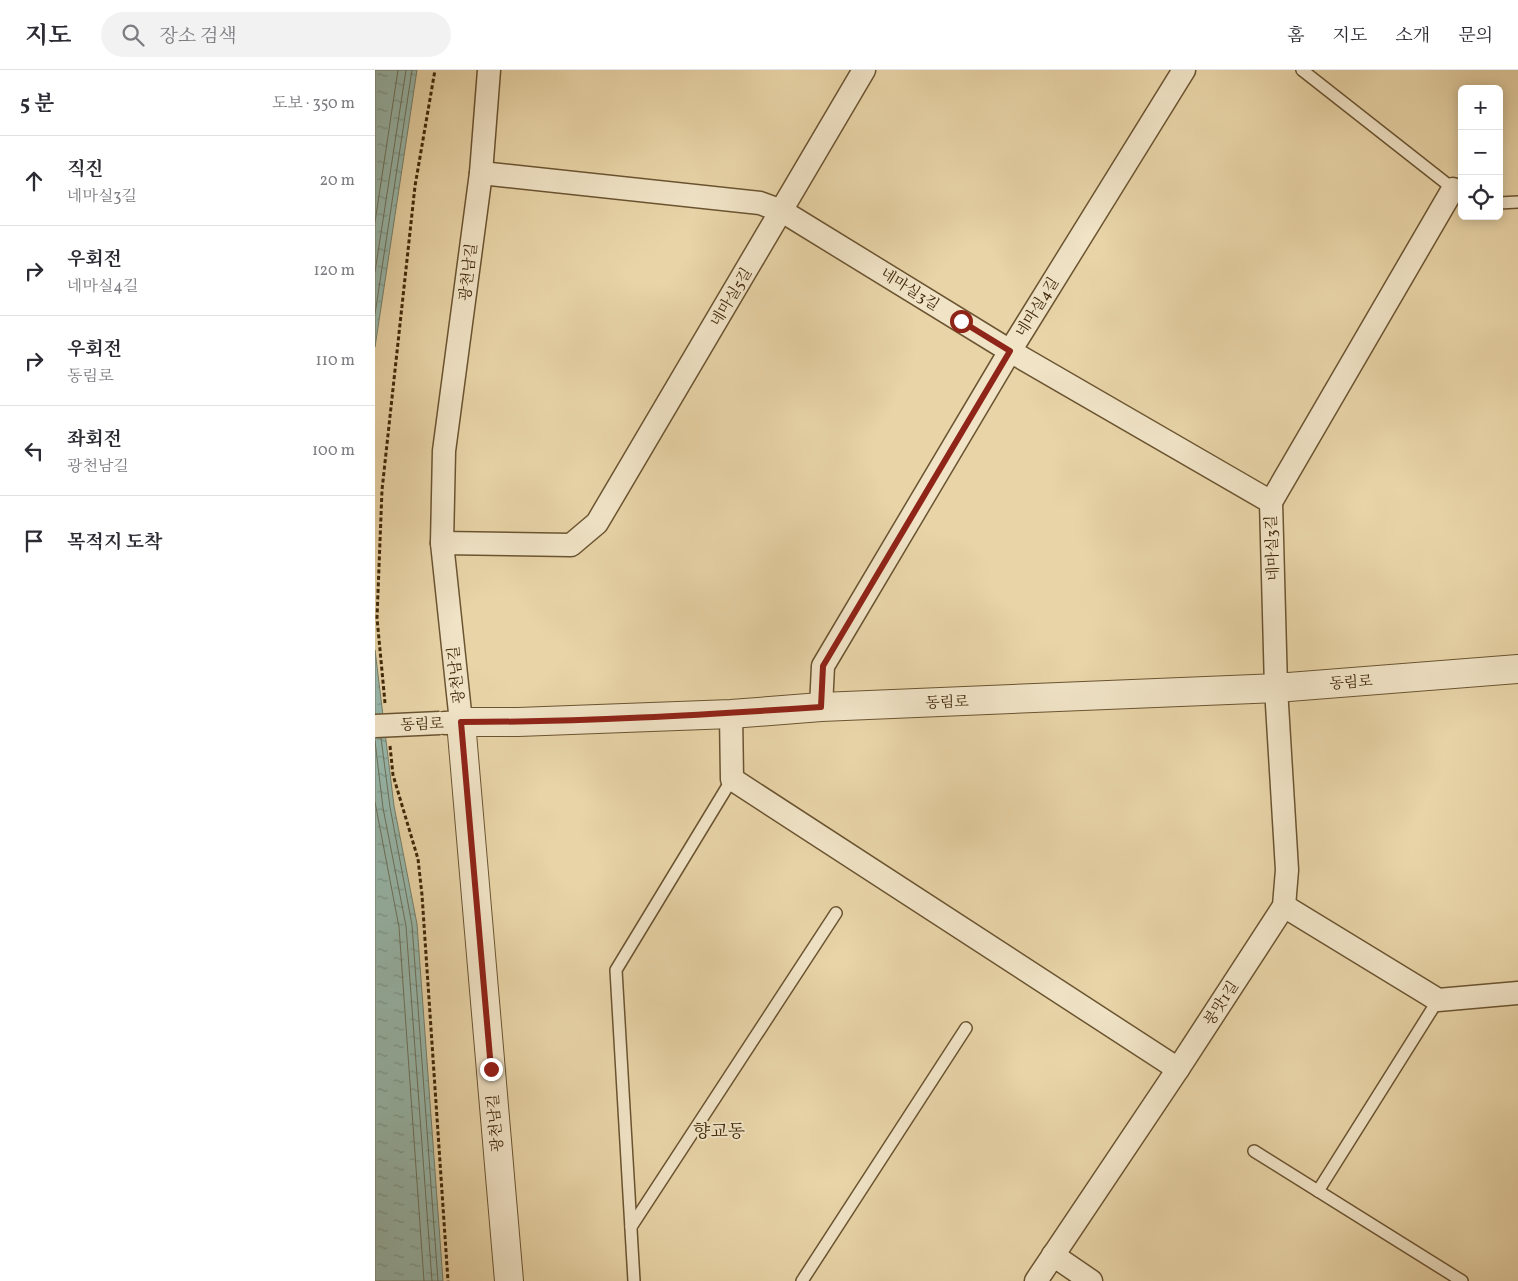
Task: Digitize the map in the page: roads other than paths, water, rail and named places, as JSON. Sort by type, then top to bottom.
[{"type":"street","name":"광천남길","points":[[489,70],[481,173],[444,451],[442,543],[451,722],[509,1281]]},
{"type":"street","name":"네마실5길","points":[[442,543],[571,544],[597,523],[782,211],[863,70]]},
{"type":"street","name":"네마실4길","points":[[821,707],[823,666],[1010,351],[1184,70]]},
{"type":"street","name":"네마실3길","points":[[481,173],[760,203],[782,211],[1010,351],[1271,502],[1276,688]]},
{"type":"street","points":[[1271,502],[1457,192]]},
{"type":"street","name":"동림로","points":[[383,722],[518,722],[731,714],[821,707],[1276,688],[1518,669]]},
{"type":"street","name":"붕맛1길","points":[[1036,1281],[1284,906],[1287,870],[1276,688]]},
{"type":"street","points":[[731,714],[732,779],[1178,1069]]},
{"type":"street","points":[[1284,906],[1439,1000],[1518,993]]},
{"type":"street","points":[[1053,1256],[1091,1281]]},
{"type":"lane","points":[[1302,70],[1457,192]]},
{"type":"lane","points":[[1503,204],[1518,202]]},
{"type":"lane","points":[[634,1281],[616,970],[732,779]]},
{"type":"lane","points":[[631,1227],[836,913]]},
{"type":"lane","points":[[1318,1191],[1439,1000]]},
{"type":"lane","points":[[802,1281],[966,1028]]},
{"type":"lane","points":[[1254,1151],[1462,1281]]},
{"type":"water","points":[[375,70],[417,70],[375,347]]},
{"type":"water","points":[[375,650],[394,806],[417,924],[443,1281],[375,1281]]},
{"type":"district","name":"향교동","points":[[719,1131]]}]
